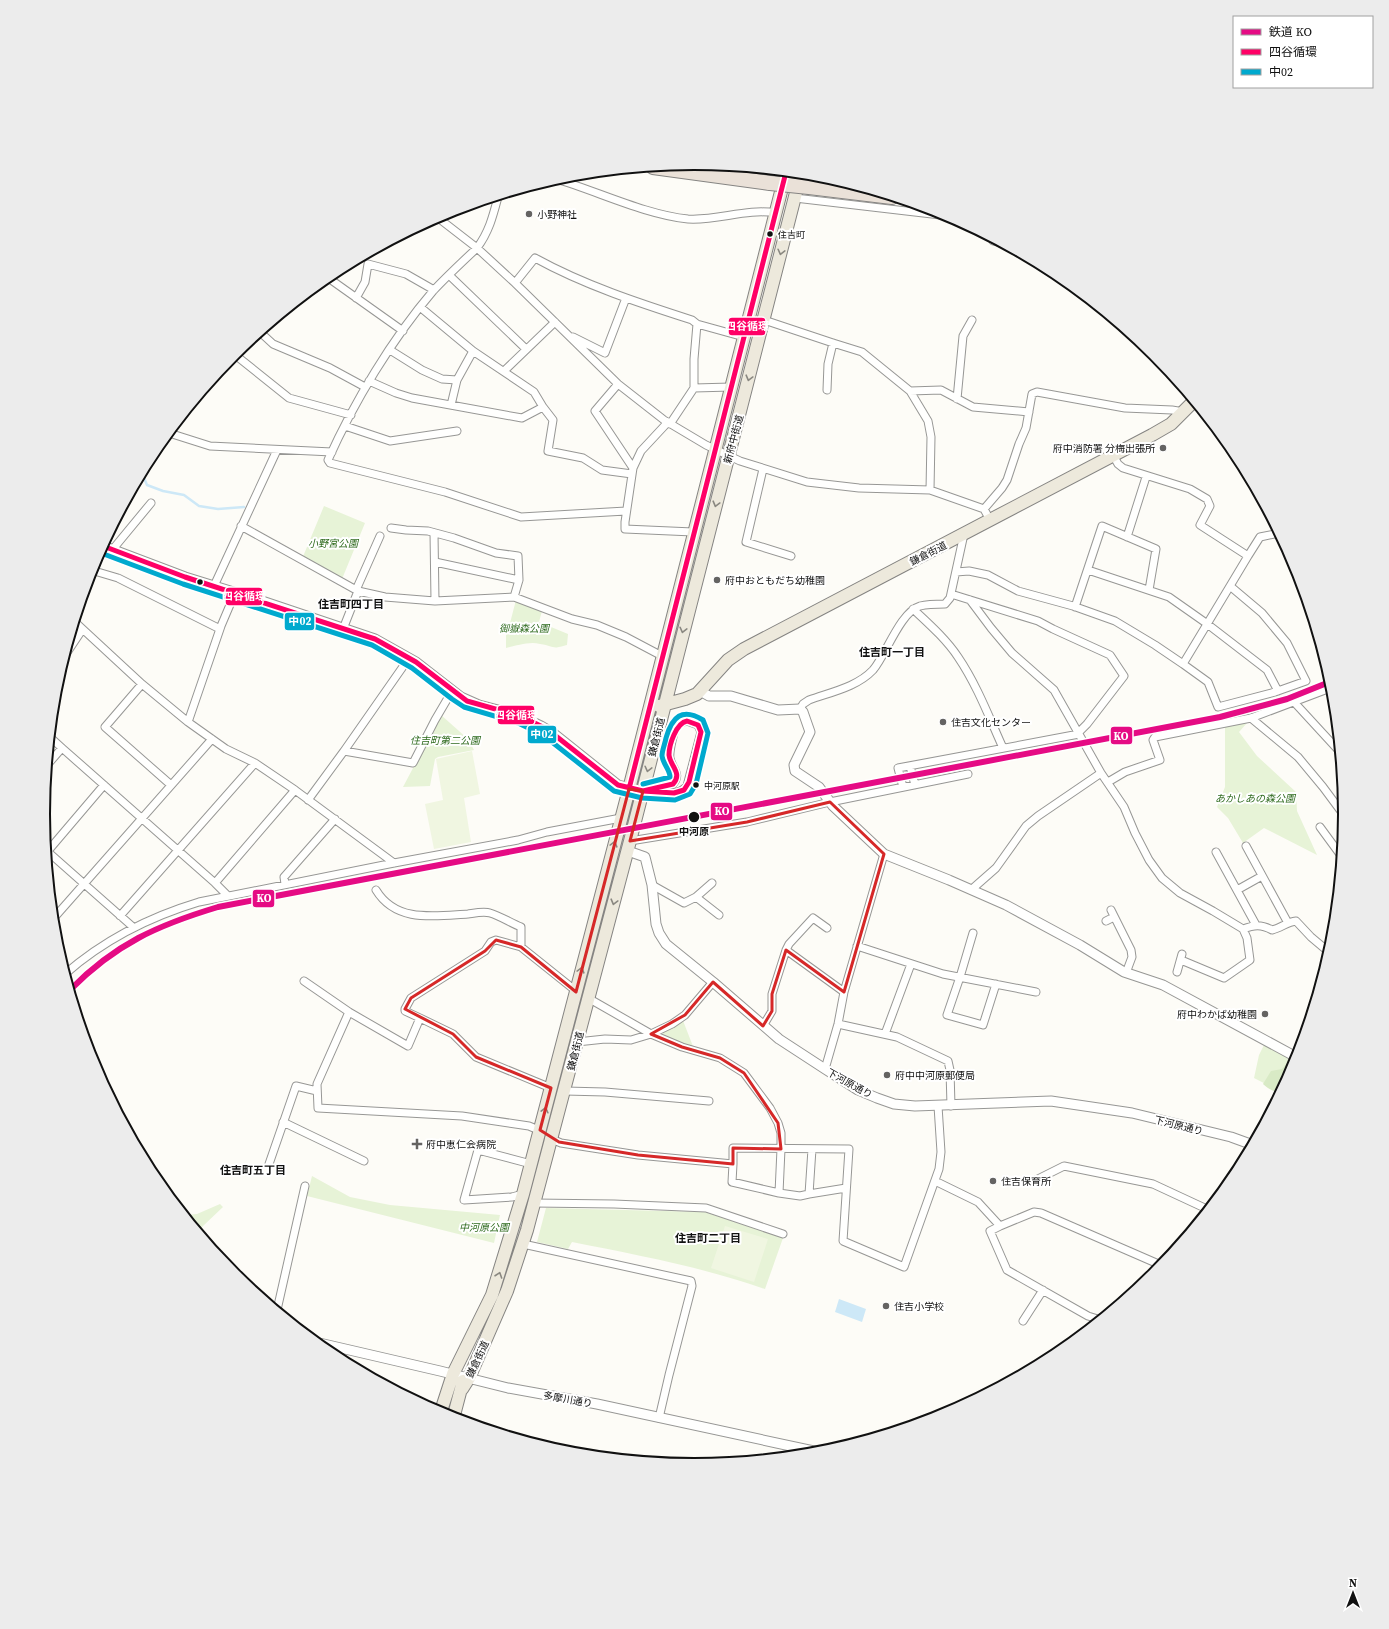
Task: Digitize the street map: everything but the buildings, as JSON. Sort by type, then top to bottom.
[{"type":"highway","points":[[678,170],[869,194]]},
{"type":"main road","name":"新府中街道","points":[[648,710],[785,177]]},
{"type":"main road","name":"新府中街道","points":[[664,704],[800,179]]},
{"type":"main road","name":"鎌倉街道","points":[[455,1413],[462,1389],[462,1376],[492,1295],[523,1194],[648,710],[664,704],[690,698],[700,691],[728,660],[744,649],[1171,424],[1191,404]]},
{"type":"main road","name":"鎌倉街道","points":[[442,1407],[448,1386],[462,1376],[507,1291],[522,1244],[550,1139],[565,1090],[629,846],[664,704]]},
{"type":"main road","points":[[531,1164],[534,1158],[542,1156],[544,1161]]},
{"type":"street","points":[[568,182],[587,188],[625,203],[678,218],[694,219],[722,217],[749,212],[767,211],[776,213]]},
{"type":"street","points":[[795,198],[926,213]]},
{"type":"street","points":[[497,201],[491,224],[477,248],[434,290],[403,331],[367,384],[328,460],[330,463],[445,492],[521,517],[626,511]]},
{"type":"street","points":[[443,221],[477,248],[618,384],[669,423],[715,449],[728,456],[763,469],[807,482],[859,488],[930,490],[984,509],[990,520]]},
{"type":"street","points":[[515,284],[535,258],[562,273],[626,298],[692,320],[697,324],[744,337]]},
{"type":"street","points":[[356,298],[365,282],[368,264],[406,274],[434,290]]},
{"type":"street","points":[[449,275],[526,349]]},
{"type":"street","points":[[333,281],[403,331]]},
{"type":"street","points":[[567,334],[605,353],[626,298]]},
{"type":"street","points":[[420,307],[473,351],[534,392],[553,420],[548,451],[583,458],[602,470],[632,471]]},
{"type":"street","points":[[764,320],[862,352],[910,391],[928,421],[931,437],[930,490]]},
{"type":"street","points":[[957,399],[963,336],[972,320]]},
{"type":"street","points":[[504,371],[555,322]]},
{"type":"street","points":[[693,532],[625,529],[632,471],[641,451],[669,423],[694,388],[694,359],[697,324]]},
{"type":"street","points":[[264,336],[273,344],[367,384],[396,393],[522,418],[544,407]]},
{"type":"street","points":[[827,390],[828,364],[833,343]]},
{"type":"street","points":[[390,350],[422,370],[442,379],[457,380]]},
{"type":"street","points":[[451,405],[457,380],[473,351]]},
{"type":"street","points":[[240,358],[290,398],[351,415]]},
{"type":"street","points":[[618,384],[595,410],[632,471]]},
{"type":"street","points":[[694,388],[731,387]]},
{"type":"street","points":[[910,391],[941,390],[973,407],[1029,412]]},
{"type":"street","points":[[984,509],[1007,480],[1026,428],[1032,394],[1037,392],[1126,408],[1184,412]]},
{"type":"street","points":[[345,426],[390,441],[457,431]]},
{"type":"street","points":[[174,435],[210,446],[332,452]]},
{"type":"street","points":[[214,586],[277,450]]},
{"type":"street","points":[[1114,455],[1118,464],[1123,468],[1146,477],[1190,489],[1207,499],[1210,506],[1200,525],[1248,556]]},
{"type":"street","points":[[763,469],[746,542],[791,556]]},
{"type":"street","points":[[1126,537],[1146,477]]},
{"type":"street","points":[[113,549],[151,503]]},
{"type":"street","points":[[241,526],[357,590],[385,597],[435,601],[514,597],[572,619],[597,625],[626,637],[662,656]]},
{"type":"street","points":[[1075,607],[1102,526],[1156,549],[1149,590]]},
{"type":"street","points":[[391,528],[428,530],[496,553],[518,556],[519,580],[514,597]]},
{"type":"street","points":[[434,533],[435,601]]},
{"type":"street","points":[[800,710],[803,704],[809,700],[858,682],[874,669],[898,628],[913,609],[920,606],[945,604],[950,598],[964,534]]},
{"type":"street","points":[[1182,664],[1260,536],[1275,534]]},
{"type":"street","points":[[343,629],[357,590],[380,536]]},
{"type":"street","points":[[108,547],[214,586],[375,639],[409,658],[439,679],[452,691],[473,703],[520,716],[547,729],[618,785],[643,791],[667,793],[679,792],[687,786],[701,732],[698,725],[687,721],[682,722],[676,727],[669,753],[671,762],[677,774],[677,778],[673,784],[643,791]]},
{"type":"street","points":[[435,562],[519,580]]},
{"type":"street","points":[[1088,570],[1169,597],[1206,623],[1266,670],[1278,692]]},
{"type":"street","points":[[956,572],[969,571],[988,575],[1018,591],[1075,607],[1115,621],[1155,645],[1208,682],[1218,707],[1278,692],[1306,681],[1287,643],[1262,614],[1230,586]]},
{"type":"street","points":[[97,572],[118,578],[220,629]]},
{"type":"street","points":[[188,722],[220,629],[235,593]]},
{"type":"street","points":[[903,787],[898,768],[1078,733],[1088,724],[1124,676],[1110,655],[1038,621],[951,594]]},
{"type":"street","points":[[970,600],[1012,653],[1054,690],[1101,773],[1124,807],[1134,833],[1149,860],[1162,878],[1180,893],[1220,914],[1243,929],[1247,938],[1250,960],[1224,978],[1181,957],[1177,972]]},
{"type":"street","points":[[913,609],[943,638],[958,656],[976,685],[1003,748]]},
{"type":"street","points":[[78,626],[142,684],[188,722],[226,749],[255,763],[295,790],[394,862]]},
{"type":"street","points":[[74,643],[82,630]]},
{"type":"street","points":[[308,800],[409,658]]},
{"type":"street","points":[[142,684],[105,727],[171,785]]},
{"type":"street","points":[[1108,782],[1124,772],[1160,760],[1153,740],[1155,737],[1251,718],[1327,690]]},
{"type":"street","points":[[344,751],[413,763],[432,725],[452,691]]},
{"type":"street","points":[[700,691],[709,696],[731,696],[778,710],[800,710],[803,712],[810,732],[794,765],[795,771],[819,787],[830,802],[884,854],[1006,905],[1080,945],[1126,973],[1163,985],[1292,1055]]},
{"type":"street","points":[[1294,702],[1335,747]]},
{"type":"street","points":[[1251,718],[1298,758],[1339,808]]},
{"type":"street","points":[[58,913],[212,739]]},
{"type":"street","points":[[55,741],[227,895]]},
{"type":"street","points":[[53,759],[62,748]]},
{"type":"street","points":[[120,916],[255,763]]},
{"type":"street","points":[[910,766],[915,785]]},
{"type":"street","points":[[674,767],[685,772],[692,768]]},
{"type":"street","points":[[971,890],[996,868],[1026,826],[1038,816],[1101,773]]},
{"type":"street","points":[[629,846],[747,822],[830,802],[968,774]]},
{"type":"street","points":[[51,848],[104,785]]},
{"type":"street","points":[[215,883],[295,790]]},
{"type":"street","points":[[69,970],[103,945],[133,927],[175,909],[199,902],[227,895],[394,862],[518,840],[547,832],[621,818]]},
{"type":"street","points":[[285,884],[284,877],[335,819]]},
{"type":"street","points":[[1320,827],[1338,852]]},
{"type":"street","name":"下河原通り","points":[[629,846],[646,857],[652,885],[654,916],[662,939],[666,944],[779,1039],[858,1090],[894,1104],[915,1106],[951,1106],[1051,1101],[1132,1113],[1231,1137],[1249,1143]]},
{"type":"street","points":[[1246,846],[1288,922]]},
{"type":"street","points":[[1216,852],[1256,925]]},
{"type":"street","points":[[825,1069],[838,1024],[844,992],[884,854]]},
{"type":"street","points":[[51,856],[133,927]]},
{"type":"street","points":[[1237,890],[1262,876]]},
{"type":"street","points":[[652,885],[684,903],[696,897],[712,883]]},
{"type":"street","points":[[376,890],[380,896],[398,911],[414,916],[444,916],[489,912],[521,927],[521,947]]},
{"type":"street","points":[[696,897],[719,915]]},
{"type":"street","points":[[1106,921],[1112,914],[1131,950],[1132,957],[1126,973]]},
{"type":"street","points":[[763,1026],[772,1011],[772,994],[789,944],[813,918],[827,928]]},
{"type":"street","points":[[1243,929],[1256,925],[1265,926],[1272,930],[1288,922],[1296,922],[1310,937],[1325,949]]},
{"type":"street","points":[[973,933],[947,1015],[982,1025],[996,984]]},
{"type":"street","points":[[551,1088],[476,1057],[453,1034],[405,1012],[404,1009],[411,998],[485,951],[491,942],[496,940],[521,947],[576,991]]},
{"type":"street","points":[[857,946],[943,974],[1036,992]]},
{"type":"street","points":[[786,950],[844,992]]},
{"type":"street","points":[[885,1034],[911,964]]},
{"type":"street","points":[[304,981],[349,1012],[408,1046],[420,1018]]},
{"type":"street","points":[[577,1042],[605,1039],[631,1040],[651,1034],[672,1024],[685,1015],[713,982]]},
{"type":"street","points":[[588,998],[651,1034],[682,1047],[720,1058],[744,1073],[770,1108],[778,1123],[781,1133],[779,1192]]},
{"type":"street","points":[[349,1012],[317,1084],[318,1108],[462,1116],[529,1126],[540,1130],[550,1139],[561,1143],[638,1155],[733,1164]]},
{"type":"street","points":[[838,1024],[906,1040],[948,1061],[950,1070],[951,1106]]},
{"type":"street","points":[[269,1164],[296,1086],[317,1091]]},
{"type":"street","points":[[565,1090],[709,1101]]},
{"type":"street","points":[[846,1188],[800,1196],[732,1182],[733,1148],[849,1149],[843,1240],[904,1267],[939,1168],[941,1152],[938,1106]]},
{"type":"street","points":[[283,1122],[364,1161]]},
{"type":"street","points":[[809,1194],[812,1149]]},
{"type":"street","points":[[523,1194],[512,1197],[464,1200],[478,1150],[531,1164]]},
{"type":"street","points":[[1032,1182],[1064,1166],[1154,1184],[1205,1208]]},
{"type":"street","points":[[935,1181],[978,1202],[1000,1226]]},
{"type":"street","points":[[278,1306],[305,1186]]},
{"type":"street","points":[[534,1203],[614,1204],[706,1208],[783,1234]]},
{"type":"street","points":[[1096,1318],[1088,1316],[1007,1270],[990,1231],[1034,1212],[1040,1213],[1156,1263]]},
{"type":"street","points":[[522,1244],[691,1281],[692,1286],[659,1418]]},
{"type":"street","points":[[1023,1321],[1043,1290]]},
{"type":"street","name":"多摩川通り","points":[[329,1345],[526,1392],[571,1399],[805,1449]]},
{"type":"highlighted area","points":[[629,789],[643,791],[630,841],[747,822],[830,802],[884,854],[844,992],[786,950],[772,994],[772,1011],[763,1026],[713,982],[685,1015],[651,1034],[682,1047],[720,1058],[744,1073],[778,1123],[781,1149],[733,1148],[733,1164],[638,1155],[559,1142],[540,1130],[551,1088],[476,1057],[453,1034],[405,1009],[411,998],[485,951],[496,940],[521,947],[576,992]]},
{"type":"green space","name":"小野宮公園","points":[[324,506],[365,523],[342,579],[302,559]]},
{"type":"green space","name":"御嶽森公園","points":[[516,600],[542,611],[539,622],[568,634],[567,645],[555,647],[531,643],[506,648],[506,623],[510,623]]},
{"type":"green space","name":"住吉町第二公園","points":[[441,715],[468,739],[474,750],[438,757],[435,759],[430,786],[403,787]]},
{"type":"green space","name":"あかしあの森公園","points":[[1247,723],[1239,732],[1257,756],[1296,792],[1297,811],[1317,855],[1264,828],[1243,843],[1228,818],[1217,807],[1225,787],[1225,726]]},
{"type":"green space","points":[[472,751],[480,794],[464,798],[471,842],[434,849],[425,804],[443,800],[436,759]]},
{"type":"green space","points":[[682,1018],[694,1049],[683,1045],[658,1031]]},
{"type":"green space","points":[[1264,1045],[1291,1059],[1277,1090],[1254,1078],[1259,1055]]},
{"type":"green space","points":[[1290,1061],[1277,1091],[1272,1090],[1263,1084],[1271,1071],[1282,1069]]},
{"type":"green space","name":"中河原公園","points":[[312,1176],[350,1197],[390,1205],[500,1215],[494,1243],[307,1196]]},
{"type":"green space","points":[[220,1204],[223,1207],[201,1229],[189,1215],[197,1214]]},
{"type":"green space","name":"中河原公園","points":[[546,1208],[705,1212],[783,1238],[765,1289],[717,1274],[621,1252],[572,1242],[568,1249],[537,1242]]},
{"type":"green space","points":[[725,1226],[768,1239],[754,1282],[711,1268]]},
{"type":"water","points":[[839,1299],[866,1309],[862,1322],[835,1312]]},
{"type":"waterway","points":[[144,479],[147,485],[163,491],[184,495],[199,506],[218,509],[244,507]]},
{"type":"rail line","name":"KO","points":[[74,987],[104,960],[138,938],[176,921],[218,907],[1220,717],[1287,699],[1326,684]]},
{"type":"transit line","name":"四谷循環","points":[[629,789],[785,177]]},
{"type":"transit line","name":"四谷循環","points":[[108,548],[185,577],[375,639],[416,662],[467,701],[520,716],[547,729],[618,785],[643,791]]},
{"type":"transit line","name":"中02","points":[[105,554],[183,584],[372,645],[412,668],[464,707],[518,723],[543,735],[614,791],[642,798]]},
{"type":"transit line","name":"中02","points":[[642,798],[675,800],[690,794],[696,784],[708,733],[703,720],[696,716],[684,714],[679,716],[671,724],[662,754],[670,777],[643,784]]},
{"type":"transit line","name":"四谷循環","points":[[687,721],[698,725],[701,732],[689,782],[684,790],[674,793],[643,791],[673,784],[676,780],[677,776],[669,755],[670,746],[676,730],[687,721]]},
{"type":"place","name":"小野神社","points":[[529,214]]},
{"type":"place","name":"住吉町","points":[[770,234]]},
{"type":"place","name":"府中消防署 分梅出張所","points":[[1163,448]]},
{"type":"place","name":"府中おともだち幼稚園","points":[[717,580]]},
{"type":"place","name":"住吉文化センター","points":[[943,722]]},
{"type":"place","name":"中河原駅","points":[[696,785]]},
{"type":"place","name":"中河原","points":[[694,817]]},
{"type":"place","name":"府中わかば幼稚園","points":[[1265,1014]]},
{"type":"place","name":"府中中河原郵便局","points":[[887,1075]]},
{"type":"place","name":"府中恵仁会病院","points":[[417,1144]]},
{"type":"place","name":"住吉保育所","points":[[993,1181]]},
{"type":"place","name":"住吉小学校","points":[[886,1306]]},
{"type":"district","name":"住吉町四丁目","points":[[351,604]]},
{"type":"district","name":"住吉町一丁目","points":[[892,652]]},
{"type":"district","name":"住吉町五丁目","points":[[253,1170]]},
{"type":"district","name":"住吉町二丁目","points":[[708,1238]]}]
